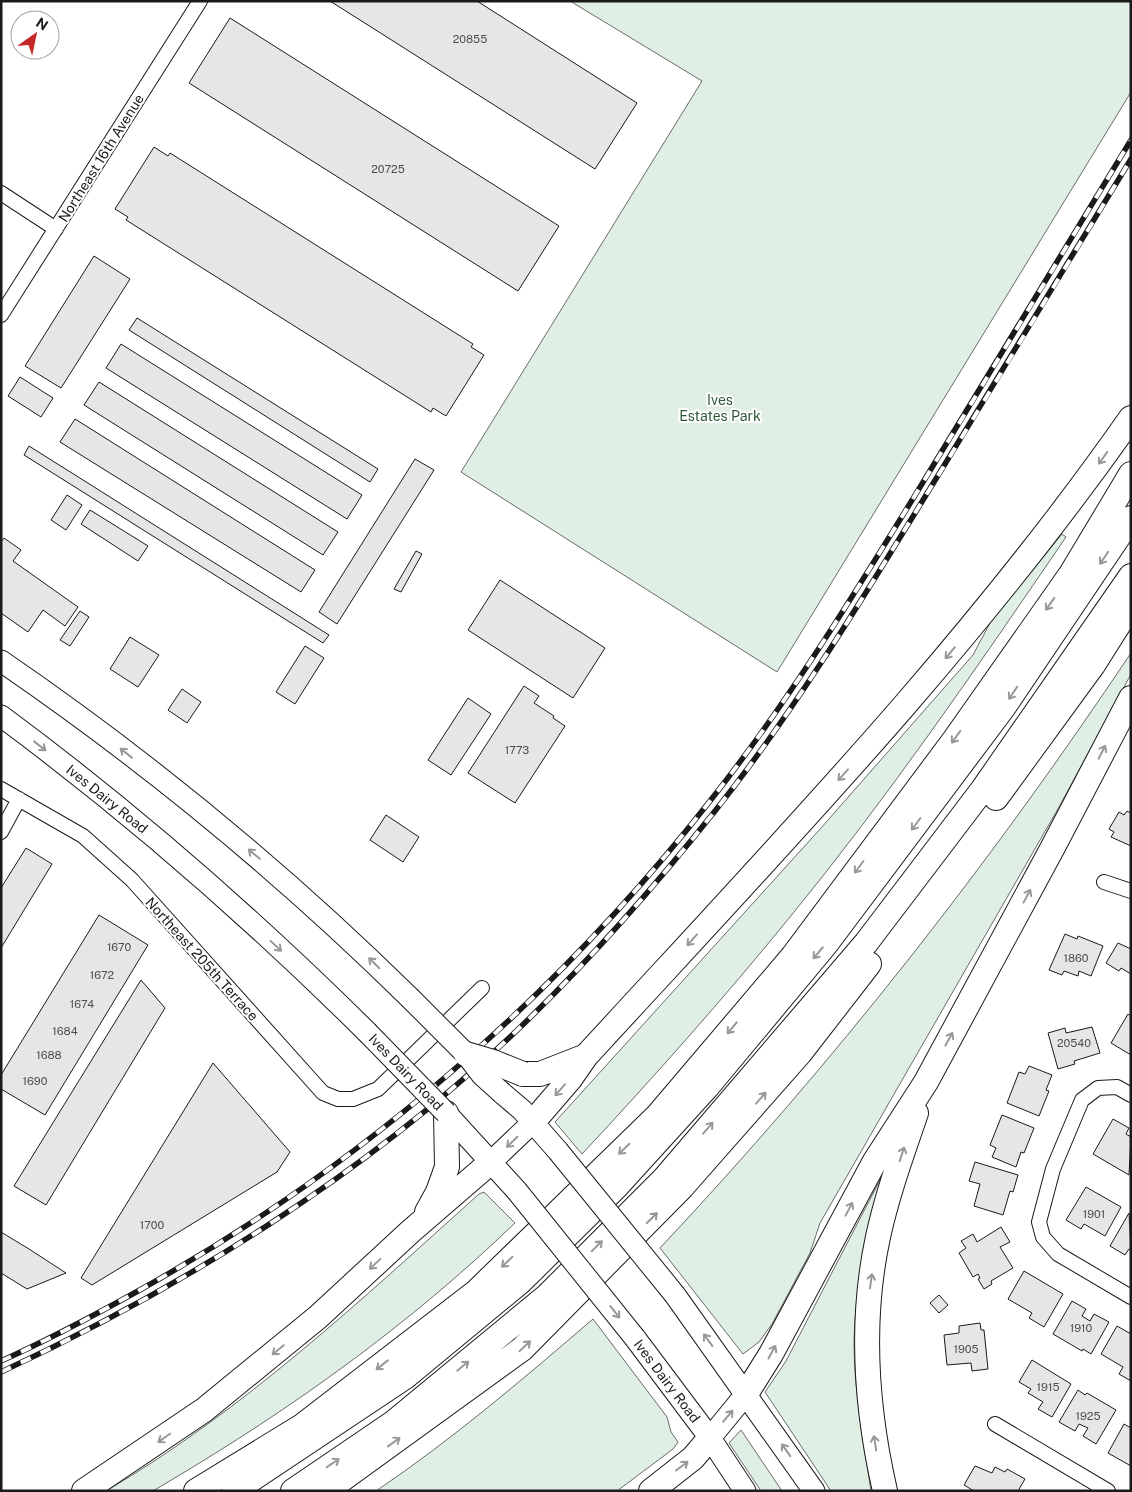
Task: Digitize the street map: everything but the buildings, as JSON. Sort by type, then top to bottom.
[{"type":"highway","points":[[533,1122],[570,1079],[586,1056],[948,656],[1043,540],[1131,418]]},
{"type":"highway","points":[[196,1491],[302,1426],[476,1292],[658,1115],[793,956],[955,739],[1071,574],[1131,474]]},
{"type":"highway","points":[[234,1491],[404,1377],[520,1282],[616,1188],[707,1087],[826,944],[1003,708],[1131,518]]},
{"type":"highway","points":[[293,1491],[393,1423],[547,1296],[664,1179],[866,943],[983,789],[1131,576]]},
{"type":"highway","points":[[326,1491],[522,1349],[682,1187],[806,1045],[989,807],[1093,665],[1131,605]]},
{"type":"highway","points":[[746,1394],[771,1354],[874,1162],[926,1082],[1049,855],[1131,698]]},
{"type":"highway","points":[[466,1054],[523,1074],[540,1074],[586,1056]]},
{"type":"highway","points":[[885,1491],[871,1415],[867,1333],[870,1290],[880,1228],[926,1082]]},
{"type":"highway","points":[[422,1222],[438,1192],[447,1167],[446,1155],[453,1121]]},
{"type":"highway","points":[[84,1491],[204,1410],[318,1317],[491,1162]]},
{"type":"highway","points":[[651,1491],[693,1458],[710,1438]]},
{"type":"main road","points":[[1,661],[48,693],[239,841],[310,902],[466,1054],[482,1075],[533,1122],[675,1295],[814,1491]]},
{"type":"main road","name":"Ives Dairy Road","points":[[1,716],[131,817],[182,860],[367,1032],[453,1121],[517,1191],[635,1338],[710,1438],[745,1491]]},
{"type":"main road","points":[[491,1162],[533,1122]]},
{"type":"main road","points":[[710,1438],[746,1394]]},
{"type":"street","name":"Northeast 16th Avenue","points":[[1,316],[200,1]]},
{"type":"street","points":[[1,192],[56,229]]},
{"type":"street","name":"Northeast 205th Terrace","points":[[1,789],[83,836],[132,880],[323,1093],[338,1099],[364,1096],[378,1089],[482,988]]},
{"type":"street","points":[[1,832],[19,798]]},
{"type":"street","points":[[1104,882],[1131,891]]},
{"type":"street","points":[[1131,1095],[1117,1087],[1098,1088],[1082,1100],[1053,1169],[1039,1222],[1043,1237],[1058,1254],[1131,1298]]},
{"type":"street","points":[[995,1424],[1108,1491]]},
{"type":"green space","name":"Ives Estates Park","points":[[570,1],[1131,1],[1131,92],[777,672],[461,472],[702,81]]},
{"type":"green space","points":[[1062,534],[1066,537],[966,682],[863,825],[714,1007],[582,1154],[555,1122],[821,828],[973,655],[991,621]]},
{"type":"green space","points":[[1131,653],[1131,674],[1059,807],[820,1223],[810,1253],[772,1324],[759,1342],[743,1354],[660,1248],[787,1107],[908,960],[1022,809]]},
{"type":"green space","points":[[880,1180],[883,1182],[857,1301],[854,1348],[857,1396],[871,1491],[831,1491],[765,1392],[786,1361]]},
{"type":"green space","points":[[484,1192],[515,1223],[434,1296],[392,1330],[349,1363],[260,1425],[153,1491],[106,1491],[157,1459],[254,1389],[346,1313],[479,1194]]},
{"type":"green space","points":[[593,1319],[667,1417],[671,1432],[678,1442],[673,1449],[617,1491],[376,1491],[460,1430]]},
{"type":"green space","points":[[741,1430],[782,1491],[761,1491],[729,1443]]},
{"type":"railway","points":[[1,1361],[70,1328],[138,1291],[220,1243],[299,1191],[375,1134],[448,1074],[519,1011],[586,944],[650,874],[710,801],[791,690],[890,536],[1131,140]]},
{"type":"railway","points":[[1,1372],[69,1339],[204,1265],[333,1181],[394,1136],[453,1088],[510,1037],[591,956],[667,870],[715,811],[744,774],[798,697],[874,580],[1131,159]]}]
